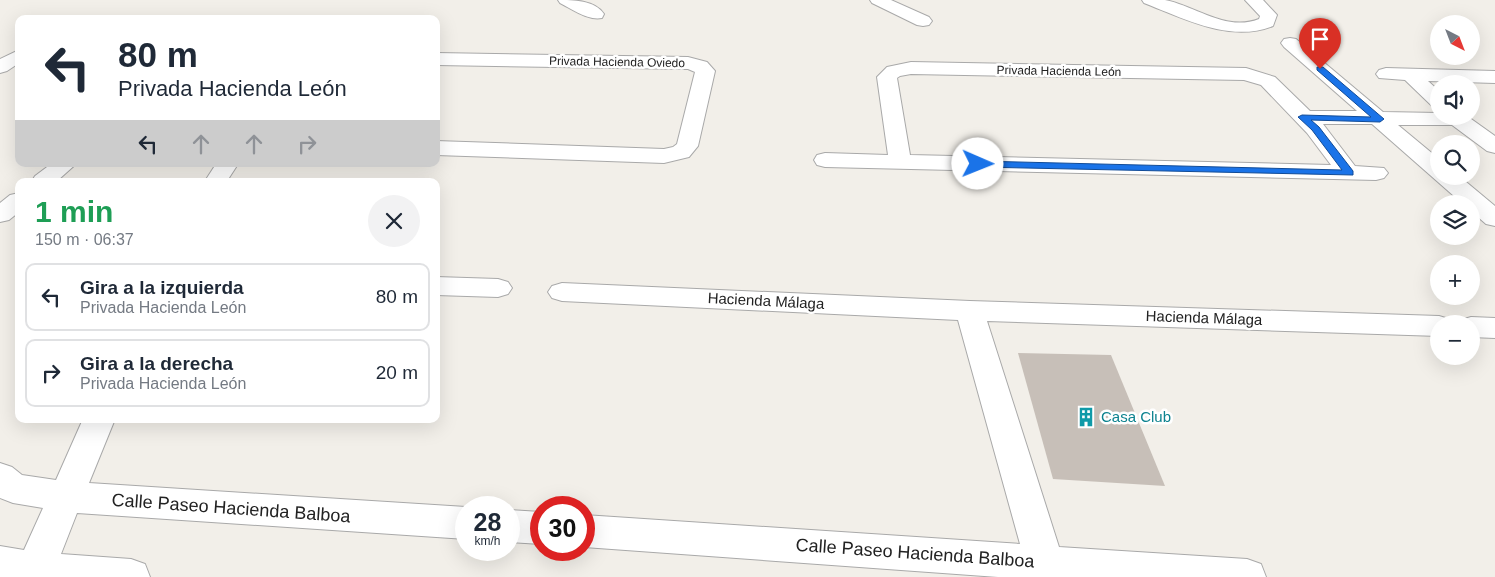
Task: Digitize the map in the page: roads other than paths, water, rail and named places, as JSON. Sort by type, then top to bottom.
[{"type":"street","points":[[566,0],[596,14]]},
{"type":"street","points":[[878,0],[923,21]]},
{"type":"street","points":[[1150,0],[1224,26],[1244,28],[1259,27],[1267,22],[1268,15],[1253,0]]},
{"type":"street","points":[[0,44],[15,45]]},
{"type":"street","points":[[1290,44],[1430,162]]},
{"type":"street","points":[[0,67],[15,58]]},
{"type":"street","name":"Privada Hacienda Oviedo","points":[[440,59],[688,63],[700,66],[704,71],[687,146],[680,152],[664,156],[440,148]]},
{"type":"street","name":"Privada Hacienda León","points":[[900,162],[887,77],[894,71],[911,68],[1246,74],[1268,81],[1302,117],[1316,128],[1349,173]]},
{"type":"street","points":[[1386,74],[1495,77]]},
{"type":"street","points":[[1410,74],[1430,93]]},
{"type":"street","points":[[1302,117],[1430,118]]},
{"type":"street","points":[[1465,125],[1495,146]]},
{"type":"street","points":[[824,160],[1376,173]]},
{"type":"street","points":[[47,178],[61,167]]},
{"type":"street","points":[[218,178],[225,167]]},
{"type":"street","points":[[1455,185],[1495,220]]},
{"type":"street","points":[[0,214],[15,203]]},
{"type":"street","points":[[440,286],[498,288]]},
{"type":"street","name":"Hacienda Málaga","points":[[562,292],[970,311],[1430,326]]},
{"type":"street","points":[[970,311],[1047,569]]},
{"type":"street","points":[[1480,327],[1495,328]]},
{"type":"street","points":[[98,423],[67,497],[23,570],[131,577]]},
{"type":"street","name":"Calle Paseo Hacienda Balboa","points":[[0,477],[13,488],[67,497],[455,522]]},
{"type":"street","name":"Calle Paseo Hacienda Balboa","points":[[595,532],[1047,569],[1247,577]]},
{"type":"place","name":"Casa Club","points":[[1086,417]]}]
